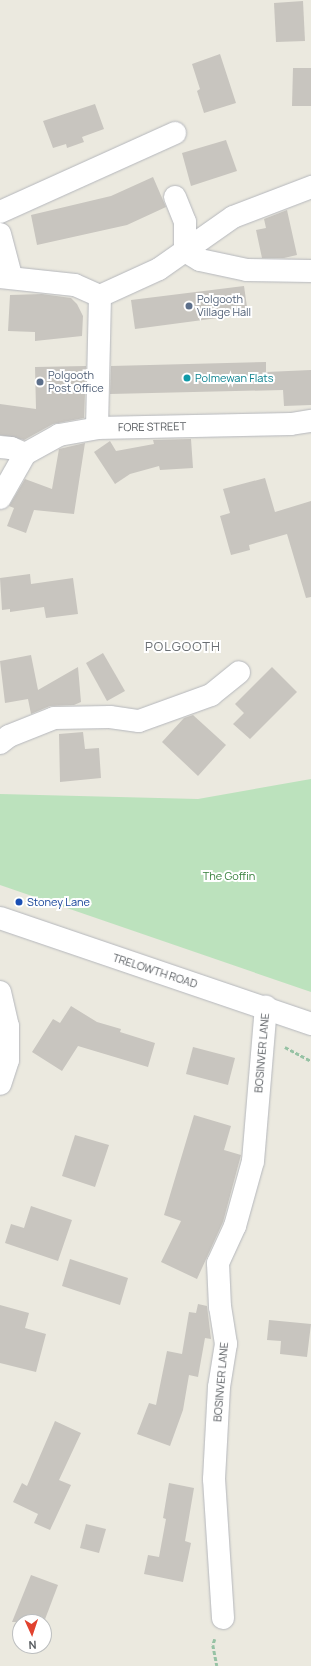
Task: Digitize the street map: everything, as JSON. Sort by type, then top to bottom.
[{"type":"street","points":[[0,212],[175,133]]},
{"type":"street","points":[[0,234],[6,276],[75,285],[100,296],[136,281],[186,251],[233,217],[311,187]]},
{"type":"street","points":[[175,197],[186,229],[186,251]]},
{"type":"street","points":[[186,251],[200,260],[230,268],[311,271]]},
{"type":"street","points":[[97,428],[100,296]]},
{"type":"street","name":"FORE STREET","points":[[25,454],[58,435],[97,428],[290,424],[311,421]]},
{"type":"street","points":[[0,447],[11,448],[25,454],[0,498]]},
{"type":"street","points":[[0,743],[9,736],[54,718],[110,717],[139,721],[212,695],[239,672]]},
{"type":"street","name":"TRELOWTH ROAD","points":[[0,918],[266,1007],[311,1024]]},
{"type":"street","points":[[0,992],[8,1026],[8,1060],[0,1084]]},
{"type":"street","name":"BOSINVER LANE","points":[[223,1618],[214,1479],[219,1387],[226,1344],[220,1307],[218,1263],[235,1226],[253,1161],[266,1007]]},
{"type":"path","points":[[217,1666],[213,1645],[223,1618]]},
{"type":"green space","name":"The Goffin","points":[[311,779],[311,992],[0,885],[0,794],[198,799]]},
{"type":"building","points":[[303,1],[305,41],[276,42],[274,3]]},
{"type":"building","points":[[220,54],[236,103],[204,113],[197,91],[200,89],[192,64]]},
{"type":"building","points":[[293,68],[311,68],[311,106],[292,106]]},
{"type":"building","points":[[95,104],[104,129],[82,137],[84,142],[67,148],[66,144],[53,148],[43,121]]},
{"type":"building","points":[[226,140],[237,171],[191,186],[182,153]]},
{"type":"building","points":[[153,177],[166,207],[127,225],[37,245],[31,215],[111,196]]},
{"type":"building","points":[[287,210],[297,255],[284,258],[262,258],[256,230],[266,228],[264,219]]},
{"type":"building","name":"Polgooth Village Hall","points":[[244,286],[248,314],[135,329],[131,300]]},
{"type":"building","points":[[42,294],[71,298],[77,304],[83,316],[82,336],[35,341],[35,332],[8,331],[10,295]]},
{"type":"building","name":"Polmewan Flats","points":[[266,362],[266,372],[311,370],[311,405],[284,406],[283,390],[110,394],[111,366]]},
{"type":"building","points":[[86,366],[84,418],[53,424],[24,440],[0,435],[0,404],[36,409],[35,367]]},
{"type":"building","points":[[191,439],[193,468],[160,470],[159,466],[130,474],[115,484],[94,452],[110,441],[116,451],[154,444],[153,440]]},
{"type":"building","points":[[85,443],[74,514],[34,510],[26,533],[7,526],[14,508],[9,506],[25,479],[52,489],[59,449]]},
{"type":"building","points":[[265,478],[275,512],[311,501],[311,597],[306,598],[287,534],[249,545],[250,550],[231,555],[220,516],[230,513],[223,489]]},
{"type":"building","points":[[30,574],[31,584],[73,578],[78,614],[46,618],[44,607],[10,612],[10,609],[2,610],[0,578]]},
{"type":"building","points":[[103,653],[125,691],[107,701],[86,663]]},
{"type":"building","points":[[31,655],[38,690],[78,667],[81,702],[74,705],[50,706],[31,714],[28,699],[5,703],[0,661]]},
{"type":"building","points":[[272,667],[297,692],[250,739],[233,724],[244,713],[235,704]]},
{"type":"building","points":[[193,715],[226,745],[198,776],[162,742],[184,718]]},
{"type":"building","points":[[83,732],[85,749],[99,748],[101,778],[60,782],[59,734]]},
{"type":"building","points":[[71,1006],[97,1022],[121,1029],[120,1032],[155,1043],[148,1067],[78,1046],[62,1071],[32,1052],[53,1019],[60,1023]]},
{"type":"building","points":[[193,1047],[235,1058],[228,1085],[186,1074]]},
{"type":"building","points":[[194,1115],[231,1126],[224,1150],[241,1155],[223,1222],[197,1279],[161,1262],[181,1221],[164,1215]]},
{"type":"building","points":[[75,1135],[109,1145],[95,1187],[62,1176]]},
{"type":"building","points":[[31,1206],[72,1220],[58,1261],[5,1243],[11,1224],[24,1228]]},
{"type":"building","points":[[70,1259],[128,1278],[120,1305],[62,1286]]},
{"type":"building","points":[[198,1304],[207,1306],[211,1339],[205,1338],[198,1377],[189,1375],[183,1410],[170,1446],[137,1434],[149,1403],[156,1405],[167,1351],[182,1354],[189,1312],[196,1313]]},
{"type":"building","points":[[0,1305],[29,1313],[25,1328],[46,1334],[36,1372],[0,1363]]},
{"type":"building","points":[[269,1320],[311,1324],[307,1357],[280,1354],[281,1341],[267,1340]]},
{"type":"building","points":[[55,1421],[81,1433],[59,1480],[71,1485],[50,1530],[34,1523],[38,1514],[13,1502],[22,1483],[27,1486]]},
{"type":"building","points":[[169,1483],[194,1488],[185,1541],[191,1543],[183,1582],[144,1574],[148,1555],[159,1557],[166,1519],[163,1518]]},
{"type":"building","points":[[86,1524],[106,1529],[99,1553],[80,1548]]},
{"type":"building","points":[[31,1575],[58,1585],[47,1614],[15,1614]]},
{"type":"place","name":"Polgooth Village Hall","points":[[189,306]]},
{"type":"place","name":"Polmewan Flats","points":[[187,378]]},
{"type":"place","name":"Polgooth Post Office","points":[[40,382]]},
{"type":"place","name":"Stoney Lane","points":[[19,902]]},
{"type":"district","name":"POLGOOTH","points":[[183,646]]}]
